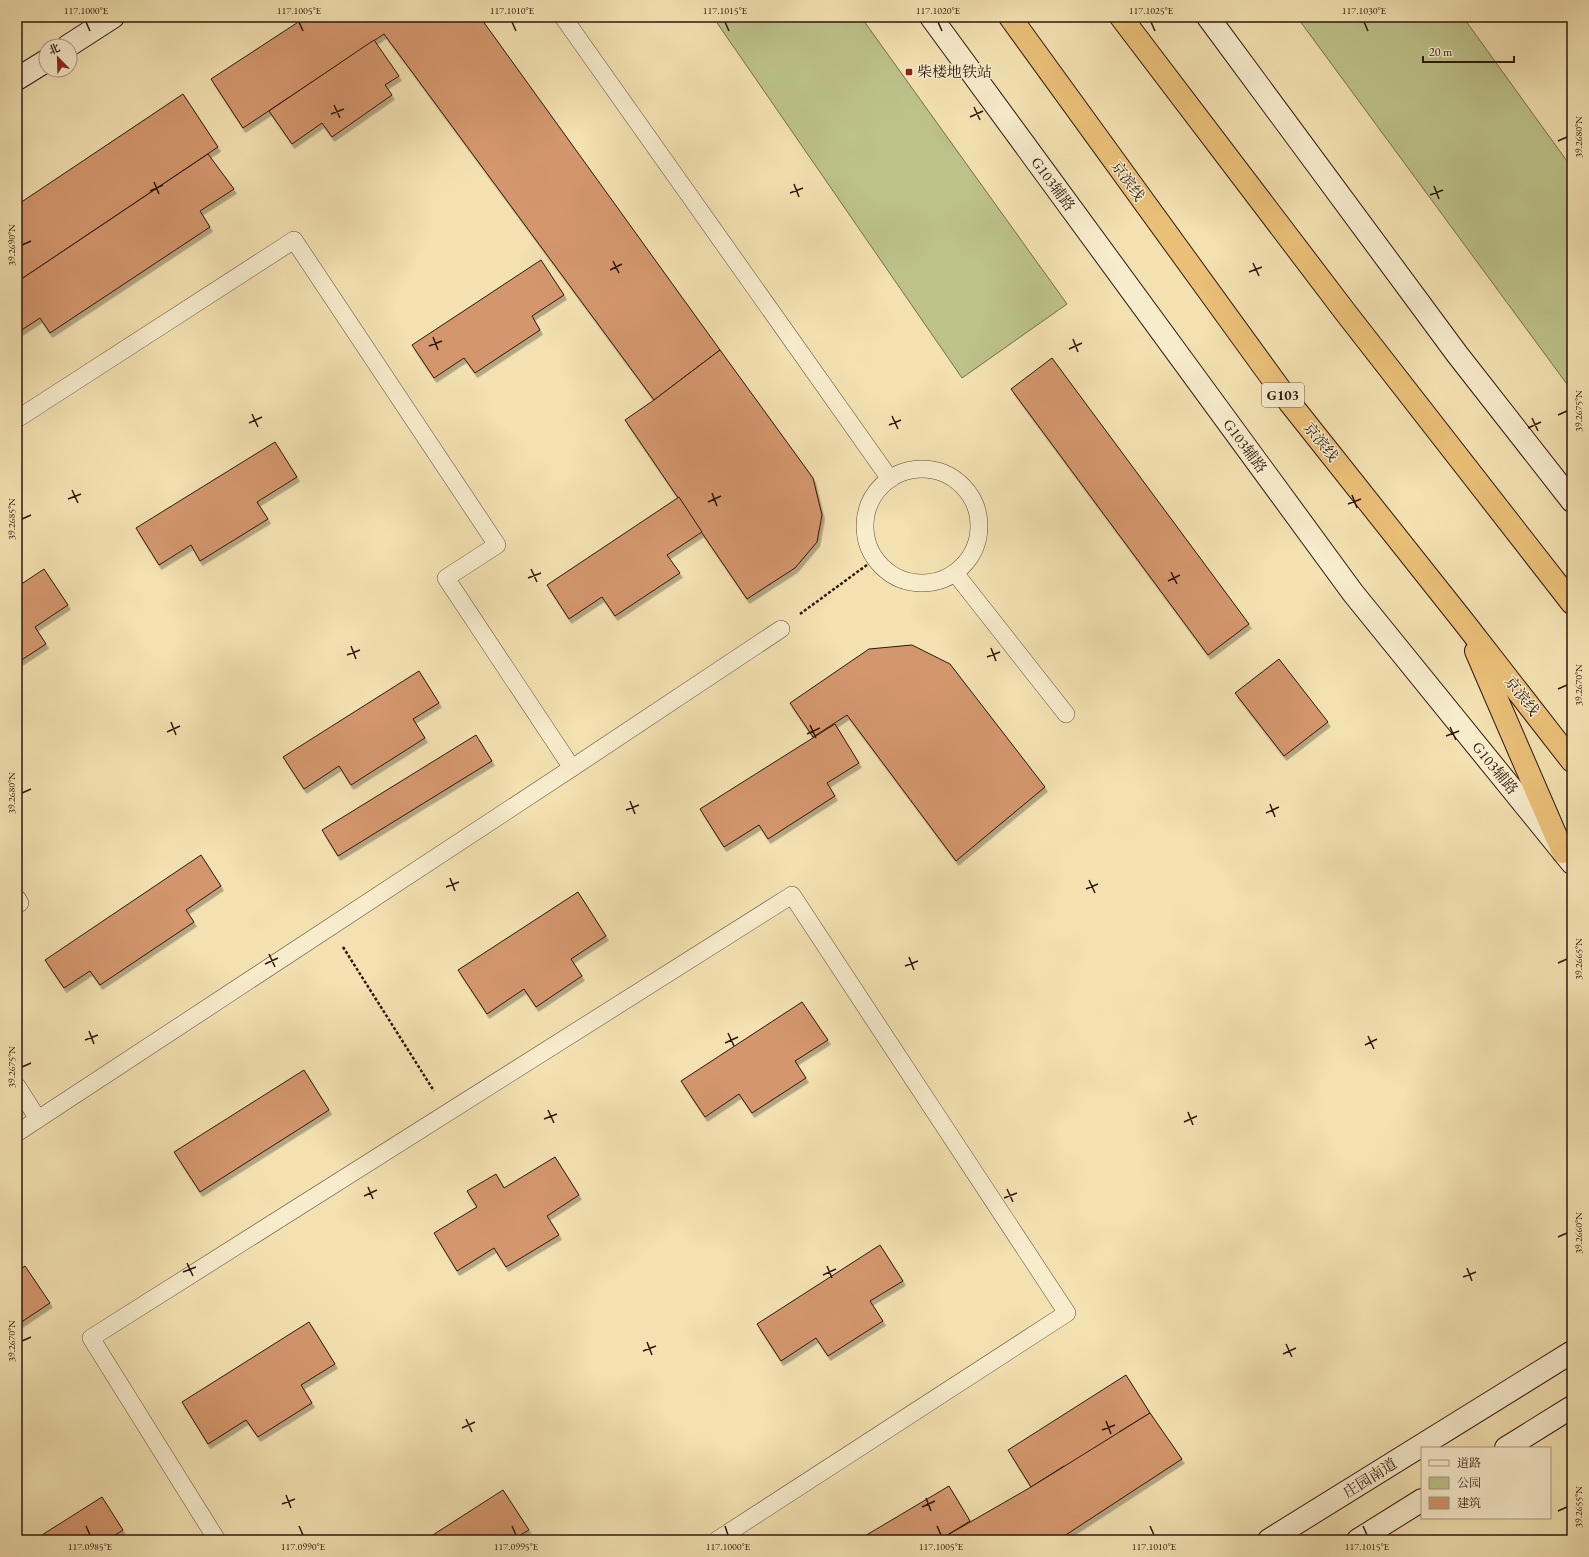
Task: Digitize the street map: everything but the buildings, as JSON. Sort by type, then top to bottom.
[{"type":"highway","name":"京滨线","points":[[1010,17],[1290,403],[1572,761]]},
{"type":"highway","points":[[1121,17],[1346,313],[1572,603]]},
{"type":"highway","points":[[1463,621],[1568,858]]},
{"type":"street","points":[[78,40],[113,17]]},
{"type":"street","name":"G103辅路","points":[[931,17],[1353,594],[1568,858]]},
{"type":"street","points":[[1208,17],[1457,354],[1572,501]]},
{"type":"street","points":[[17,79],[38,65]]},
{"type":"street","name":"庄园南道","points":[[1269,1540],[1572,1352]]},
{"type":"street","points":[[1508,1447],[1572,1407]]},
{"type":"street","points":[[1358,1540],[1421,1501]]},
{"type":"lane","points":[[563,17],[890,480]]},
{"type":"lane","points":[[17,419],[294,240],[497,545],[446,578],[572,768]]},
{"type":"lane","points":[[928,469],[946,474],[963,486],[974,502],[979,521],[978,541],[969,559],[955,573],[939,580],[921,583],[904,580],[888,572],[875,559],[868,543],[865,525],[868,507],[877,492],[890,480],[908,471],[928,469]]},
{"type":"lane","points":[[955,573],[1066,714]]},
{"type":"lane","points":[[17,1133],[781,629]]},
{"type":"lane","points":[[217,1540],[91,1338],[792,895],[1067,1313],[717,1540]]},
{"type":"lane","points":[[17,898],[20,902],[17,904]]},
{"type":"lane","points":[[17,1086],[38,1119]]},
{"type":"path","points":[[781,629],[875,559]]},
{"type":"path","points":[[330,927],[447,1112]]},
{"type":"green space","points":[[713,17],[861,17],[1067,304],[962,378]]},
{"type":"green space","points":[[1297,17],[1463,17],[1572,168],[1572,391]]},
{"type":"place","name":"柴楼地铁站","points":[[909,72]]}]
